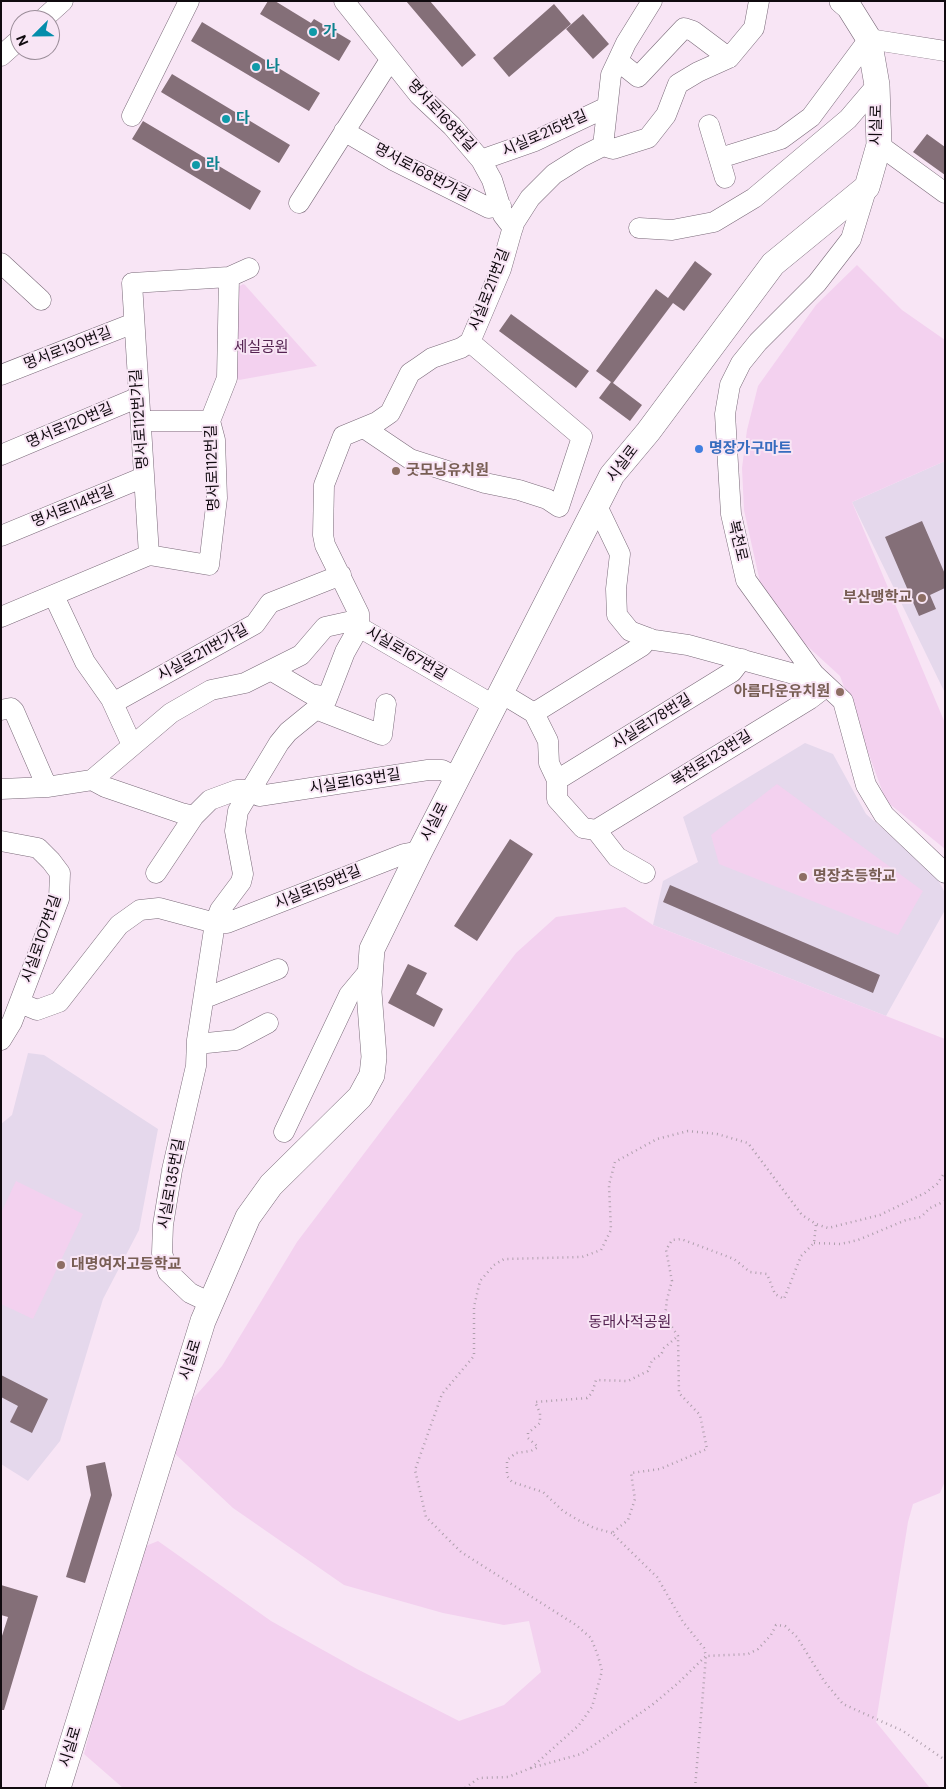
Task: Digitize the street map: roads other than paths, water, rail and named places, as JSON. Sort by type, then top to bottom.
[{"type":"main road","name":"시실로","points":[[58,1788],[210,1303],[248,1217],[261,1196],[360,1097],[372,1075],[374,1057],[369,971],[375,939],[612,475],[648,432],[773,264],[867,187],[879,145],[877,85],[869,39],[849,8],[842,1]]},
{"type":"street","points":[[53,10],[63,1]]},
{"type":"street","points":[[132,116],[189,1]]},
{"type":"street","name":"명서로168번길","points":[[344,1],[419,95],[452,126],[481,160],[492,180],[503,215],[513,228]]},
{"type":"street","name":"시실로215번길","points":[[603,146],[611,75],[626,43],[652,1]]},
{"type":"street","name":"시실로211번길","points":[[359,627],[358,614],[341,575],[324,545],[322,516],[324,485],[344,436],[364,428],[390,413],[410,373],[432,358],[460,348],[470,342],[501,269],[513,228],[530,198],[554,174],[603,146],[612,149],[648,138],[666,115],[678,84],[698,72],[729,58],[754,28],[758,1]]},
{"type":"street","points":[[618,60],[638,77],[684,28],[693,31],[729,58]]},
{"type":"street","points":[[720,158],[781,139],[811,117],[869,39],[945,51]]},
{"type":"street","points":[[299,203],[390,60]]},
{"type":"street","points":[[638,228],[672,230],[714,222],[754,198],[848,119],[877,85]]},
{"type":"street","name":"시실로215번길","points":[[481,160],[535,141],[607,107]]},
{"type":"street","points":[[709,125],[725,178]]},
{"type":"street","name":"명서로168번가길","points":[[344,131],[393,160],[489,208],[501,206]]},
{"type":"street","points":[[879,145],[945,193]]},
{"type":"street","name":"복천로","points":[[867,187],[851,239],[817,284],[758,342],[742,363],[730,385],[725,414],[731,514],[746,580],[811,670],[844,701],[866,785],[884,815],[945,873]]},
{"type":"street","points":[[1,263],[41,300]]},
{"type":"street","points":[[229,277],[249,268]]},
{"type":"street","name":"명서로112번가길","points":[[149,555],[132,283],[229,277]]},
{"type":"street","name":"명서로112번길","points":[[149,555],[209,565],[216,498],[214,440],[210,421],[227,378],[229,277]]},
{"type":"street","name":"명서로130번길","points":[[1,375],[134,323]]},
{"type":"street","points":[[364,428],[410,459],[485,483],[528,493],[547,499],[559,506],[582,437],[470,342]]},
{"type":"street","name":"명서로120번길","points":[[1,455],[139,397]]},
{"type":"street","points":[[140,421],[210,421]]},
{"type":"street","name":"명서로114번길","points":[[1,536],[144,477]]},
{"type":"street","points":[[597,506],[620,554],[616,589],[616,615],[630,631],[649,638],[688,644],[804,677],[811,670]]},
{"type":"street","points":[[1,618],[149,555]]},
{"type":"street","name":"시실로211번가길","points":[[113,703],[255,624],[270,603],[341,575]]},
{"type":"street","points":[[54,596],[85,662],[113,703],[132,745]]},
{"type":"street","points":[[1,789],[47,787],[92,780],[107,770],[132,745],[171,713],[211,690],[245,684],[301,656],[325,627],[352,621],[359,627]]},
{"type":"street","name":"시실로167번길","points":[[322,704],[345,652],[359,627],[498,699],[534,713]]},
{"type":"street","points":[[644,873],[617,857],[596,830],[584,828],[558,799],[557,780],[549,763],[548,741],[534,713],[642,646],[649,638]]},
{"type":"street","name":"시실로178번길","points":[[557,780],[732,672],[742,659]]},
{"type":"street","points":[[272,672],[311,694],[322,704],[382,735],[386,704]]},
{"type":"street","name":"복천로123번길","points":[[596,830],[810,699],[827,686]]},
{"type":"street","points":[[156,874],[194,816],[210,800],[237,790],[252,790],[279,743],[288,732],[322,704]]},
{"type":"street","points":[[1,710],[11,708],[14,711],[47,787]]},
{"type":"street","name":"시실로163번길","points":[[252,790],[259,796],[428,770],[442,770],[458,778]]},
{"type":"street","points":[[92,780],[104,787],[194,816]]},
{"type":"street","name":"시실로135번길","points":[[210,1303],[190,1293],[168,1272],[162,1253],[163,1225],[169,1186],[192,1089],[215,923],[220,910],[241,882],[244,874],[235,830],[235,819],[252,790]]},
{"type":"street","name":"시실로107번길","points":[[1,841],[38,848],[51,860],[60,873],[59,899],[20,1003],[12,1022],[1,1040]]},
{"type":"street","name":"시실로159번길","points":[[215,923],[233,922],[404,854],[420,851]]},
{"type":"street","points":[[20,1003],[37,1010],[59,1002],[120,925],[130,915],[140,910],[159,908],[215,923]]},
{"type":"street","points":[[205,998],[278,969]]},
{"type":"street","points":[[284,1132],[348,995],[369,971]]},
{"type":"street","points":[[197,1044],[236,1040],[268,1023]]},
{"type":"place","name":"가","points":[[313,32]]},
{"type":"place","name":"나","points":[[256,67]]},
{"type":"place","name":"다","points":[[226,119]]},
{"type":"place","name":"라","points":[[196,165]]},
{"type":"place","name":"명장가구마트","points":[[699,449]]},
{"type":"place","name":"굿모닝유치원","points":[[396,471]]},
{"type":"place","name":"부산맹학교","points":[[922,598]]},
{"type":"place","name":"아름다운유치원","points":[[840,692]]},
{"type":"place","name":"명장초등학교","points":[[803,877]]},
{"type":"place","name":"대명여자고등학교","points":[[61,1265]]},
{"type":"park label","name":"세실공원","points":[[261,348]]},
{"type":"park label","name":"동래사적공원","points":[[630,1323]]}]
